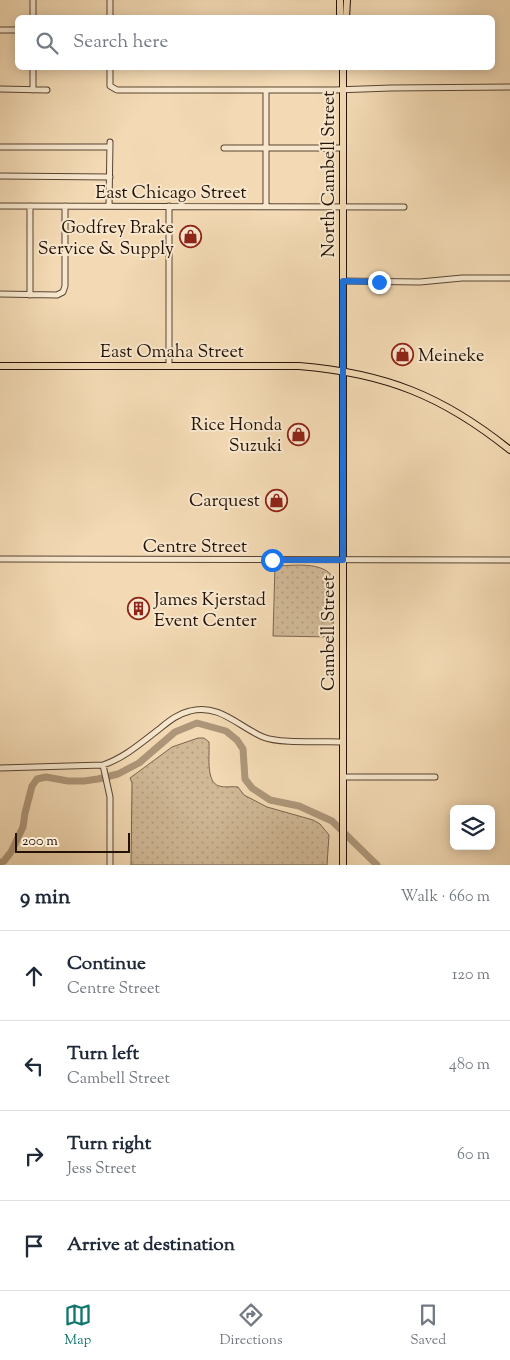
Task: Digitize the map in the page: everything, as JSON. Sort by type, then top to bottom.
[{"type":"main road","points":[[344,15],[348,0]]},
{"type":"main road","points":[[339,2],[343,15]]},
{"type":"main road","name":"North Cambell Street","points":[[343,70],[343,281]]},
{"type":"main road","name":"Cambell Street","points":[[342,865],[343,281]]},
{"type":"main road","name":"East Omaha Street","points":[[0,366],[299,366],[343,370],[381,379],[430,397],[463,416],[510,450]]},
{"type":"street","points":[[33,0],[33,15]]},
{"type":"street","points":[[110,0],[110,15]]},
{"type":"street","points":[[0,30],[15,30]]},
{"type":"street","points":[[33,70],[33,90]]},
{"type":"street","points":[[110,70],[110,84],[112,88],[117,90],[510,87]]},
{"type":"street","points":[[0,89],[47,90]]},
{"type":"street","points":[[266,90],[266,206]]},
{"type":"street","points":[[0,147],[110,144],[110,206]]},
{"type":"street","points":[[224,148],[343,148]]},
{"type":"street","points":[[0,176],[110,177]]},
{"type":"street","name":"East Chicago Street","points":[[0,206],[404,207]]},
{"type":"street","points":[[30,206],[30,295]]},
{"type":"street","points":[[0,294],[57,295],[64,290],[65,206]]},
{"type":"street","points":[[169,206],[169,366]]},
{"type":"street","points":[[343,281],[420,282],[462,278],[510,278]]},
{"type":"street","name":"Centre Street","points":[[0,559],[510,560]]},
{"type":"street","points":[[0,768],[104,767],[117,760],[178,714],[192,710],[206,709],[228,716],[252,732],[266,738],[343,742]]},
{"type":"street","points":[[104,767],[110,802],[110,865]]},
{"type":"street","points":[[343,777],[435,777]]},
{"type":"shaded area","points":[[307,565],[323,569],[334,579],[333,637],[273,636],[275,566]]},
{"type":"shaded area","points":[[198,738],[204,738],[209,742],[210,773],[212,779],[219,786],[238,787],[244,795],[267,807],[313,820],[320,824],[329,835],[327,865],[131,865],[132,783],[130,778],[172,747]]},
{"type":"waterway","points":[[0,863],[11,852],[23,827],[32,786],[37,779],[46,777],[68,781],[84,781],[118,774],[139,763],[175,732],[197,723],[226,731],[237,740],[243,749],[245,779],[252,788],[270,800],[299,806],[332,821],[377,865]]},
{"type":"place","name":"Godfrey Brake Service & Supply","points":[[190,237]]},
{"type":"place","name":"Meineke","points":[[402,355]]},
{"type":"place","name":"Rice Honda Suzuki","points":[[298,434]]},
{"type":"place","name":"Carquest","points":[[276,500]]},
{"type":"place","name":"James Kjerstad Event Center","points":[[138,609]]},
{"type":"route","points":[[272,560],[343,560],[343,281],[379,282]]}]
